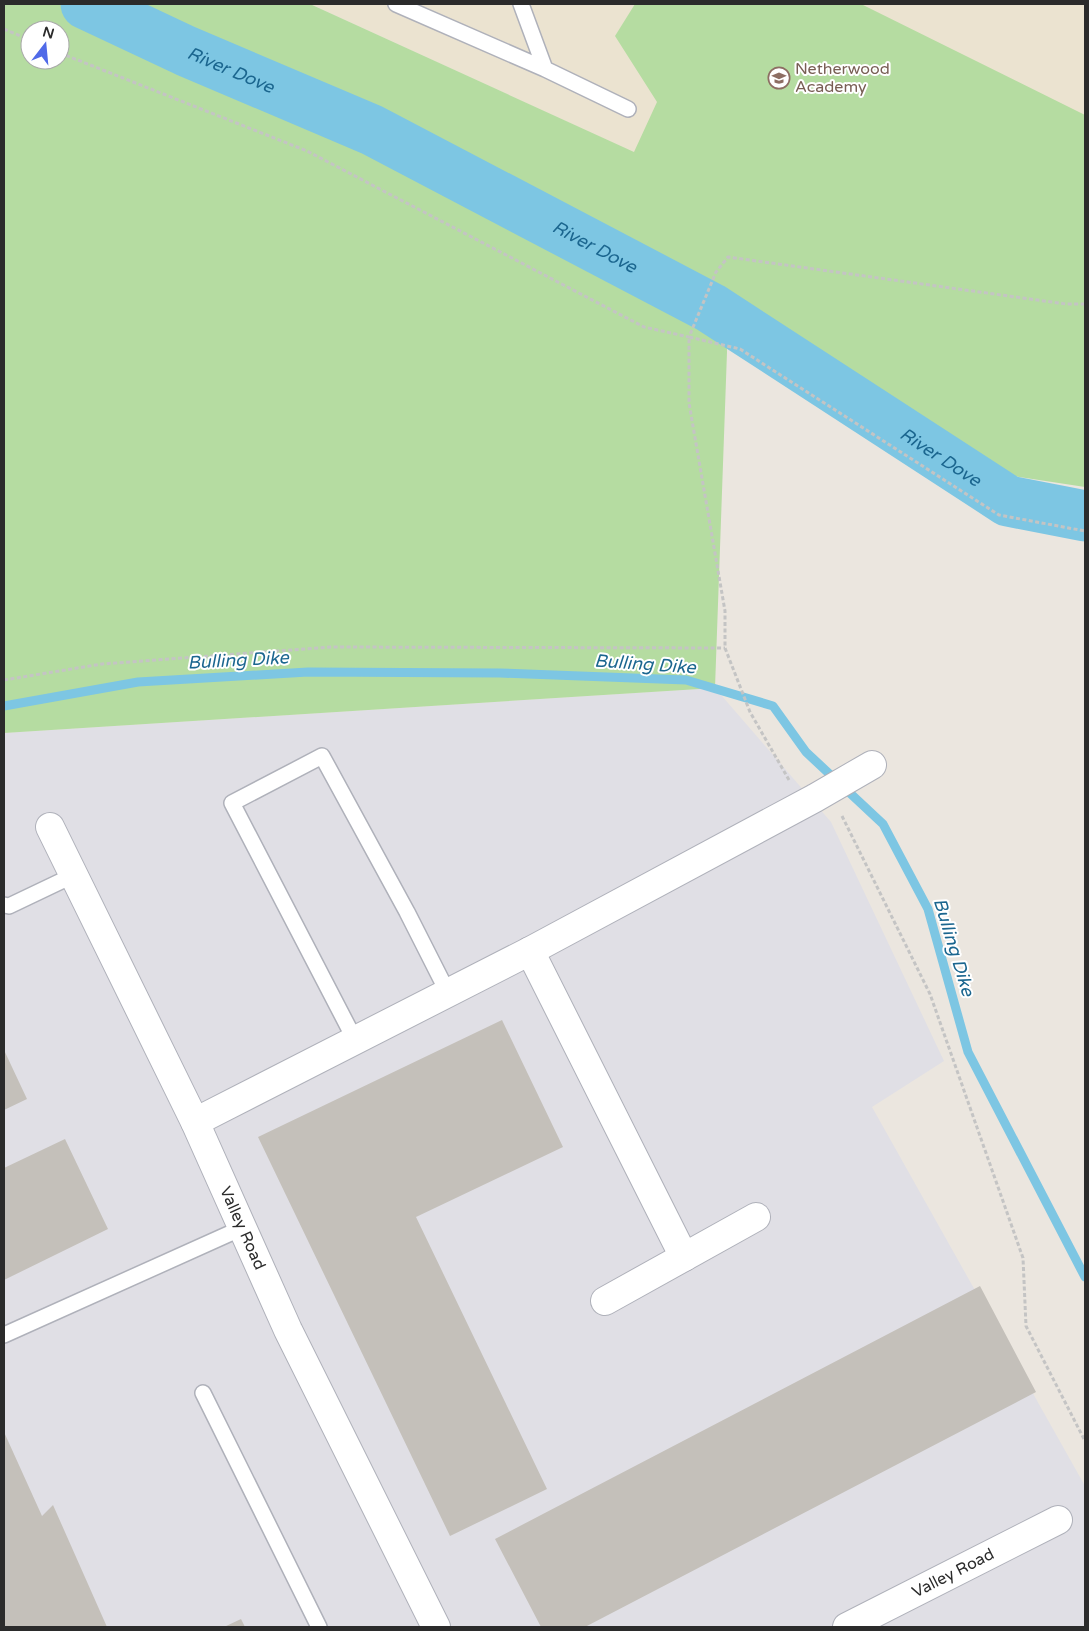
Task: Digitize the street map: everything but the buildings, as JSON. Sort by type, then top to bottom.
[{"type":"street","points":[[195,1122],[530,951],[809,801],[868,767]]},
{"type":"street","name":"Valley Road","points":[[50,827],[195,1122],[288,1330],[436,1627]]},
{"type":"street","points":[[530,951],[684,1257]]},
{"type":"street","points":[[605,1301],[756,1217]]},
{"type":"street","name":"Valley Road","points":[[847,1627],[1058,1520]]},
{"type":"lane","points":[[396,4],[545,69],[628,109]]},
{"type":"lane","points":[[521,4],[545,69]]},
{"type":"lane","points":[[355,1040],[232,802],[322,756],[407,912],[448,993]]},
{"type":"lane","points":[[4,905],[9,906],[74,875]]},
{"type":"lane","points":[[4,1335],[242,1228]]},
{"type":"lane","points":[[203,1393],[320,1627]]},
{"type":"path","points":[[4,29],[20,36]]},
{"type":"path","points":[[70,57],[307,151],[644,327],[740,349],[999,515],[1085,531]]},
{"type":"path","points":[[1085,304],[1066,304],[728,257],[716,272],[689,336],[690,403],[725,611],[725,648],[750,712],[809,801],[840,812],[930,994],[1023,1258],[1026,1326],[1085,1441]]},
{"type":"path","points":[[4,680],[102,664],[331,647],[725,648]]},
{"type":"shaded area","name":"Netherwood Academy","points":[[310,4],[1085,4],[1085,293],[668,168]]},
{"type":"shaded area","points":[[715,688],[831,822],[944,1061],[872,1107],[1085,1486],[1085,1627],[4,1627],[4,733]]},
{"type":"green space","points":[[4,4],[310,4],[634,152],[657,102],[615,36],[635,4],[861,4],[1085,115],[1085,487],[1000,474],[726,292],[727,352],[715,688],[4,733]]},
{"type":"waterway","name":"River Dove","points":[[86,4],[186,51],[372,130],[711,308],[1008,501],[1085,516]]},
{"type":"waterway","name":"Bulling Dike","points":[[4,706],[138,682],[308,672],[500,673],[686,680],[773,706],[806,752],[883,824],[928,909],[968,1052],[1085,1277]]},
{"type":"place","name":"Netherwood Academy","points":[[779,78]]}]
